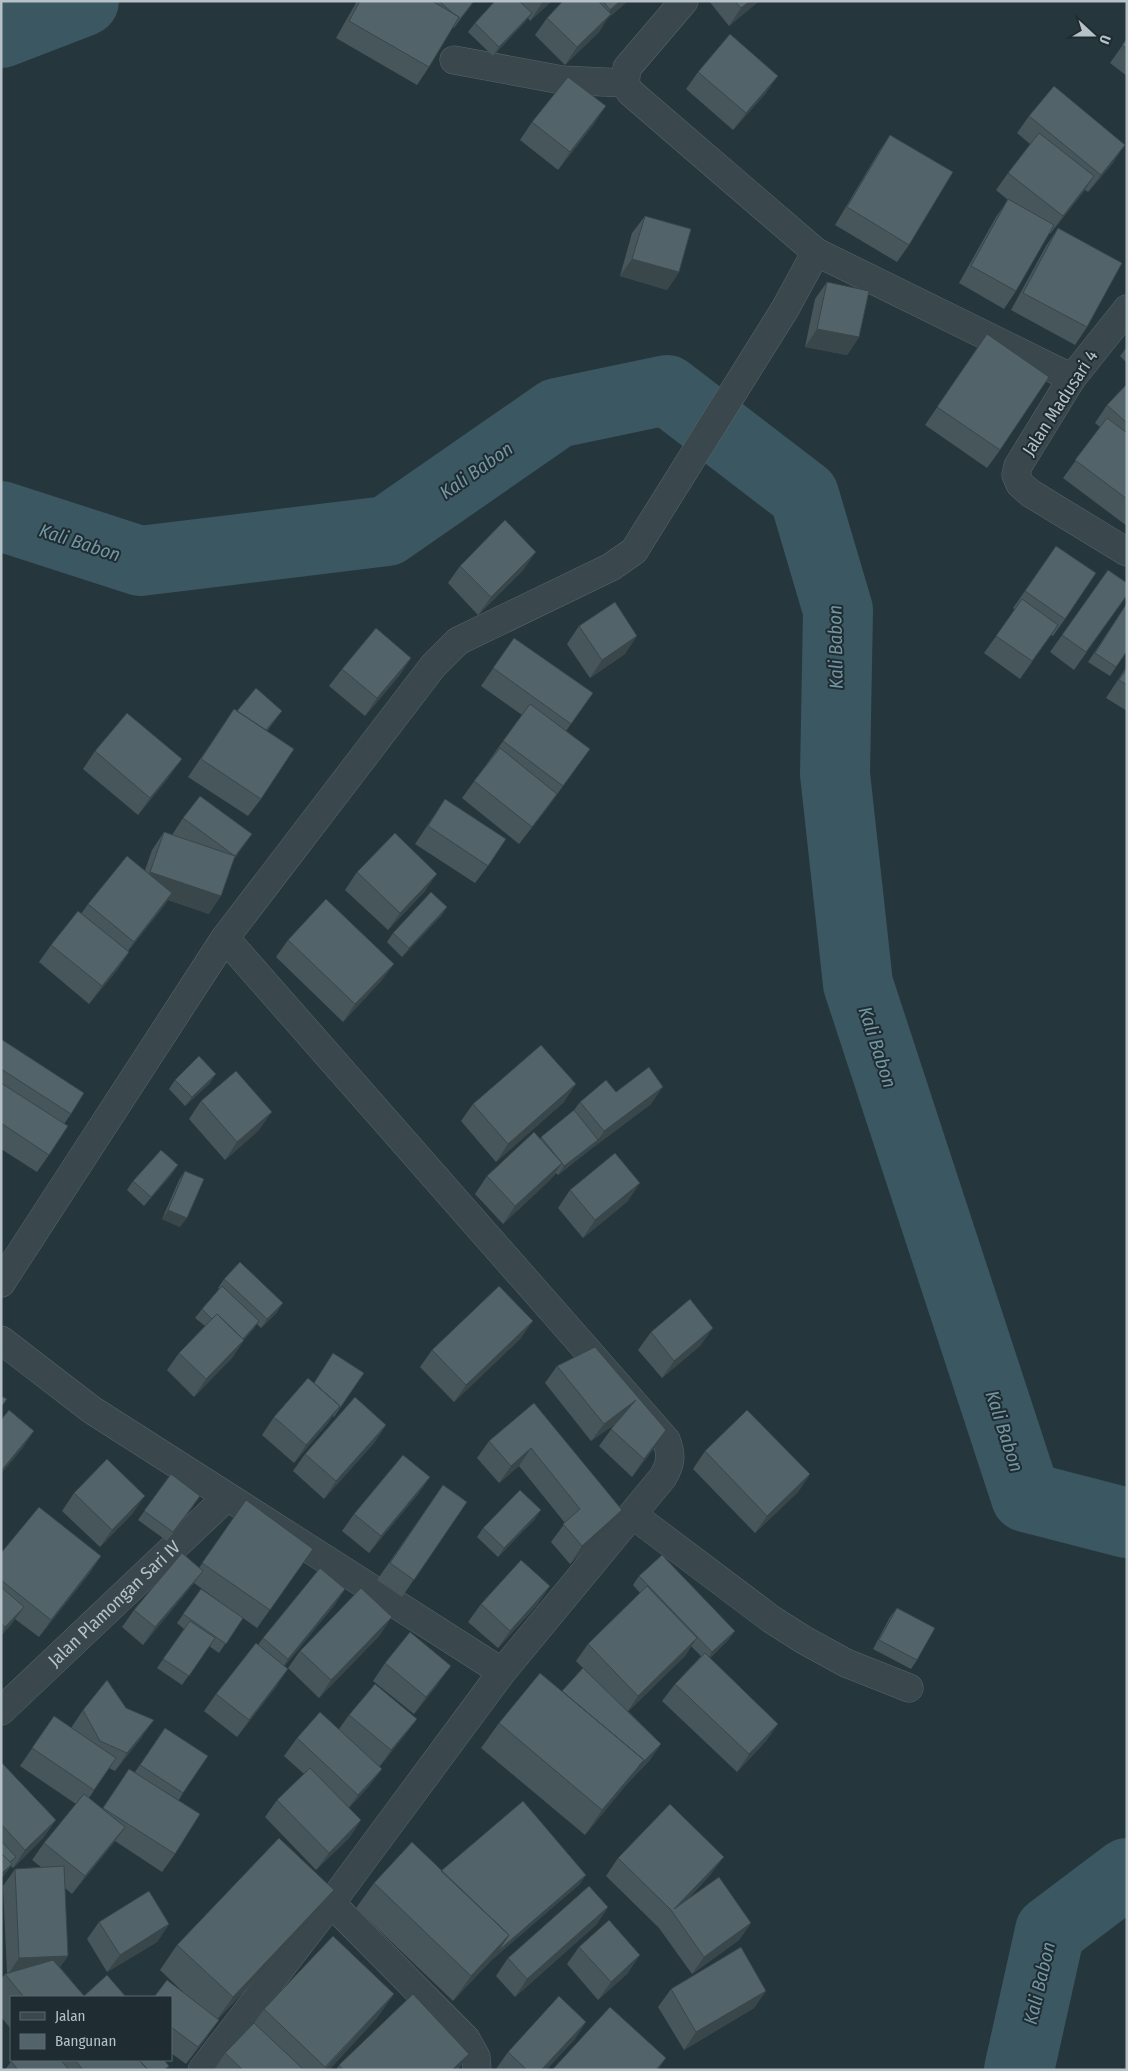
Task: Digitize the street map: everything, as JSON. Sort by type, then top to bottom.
[{"type":"street","points":[[684,1],[627,68],[625,82],[630,92],[816,252],[1072,378]]},
{"type":"street","points":[[454,60],[562,80],[625,82]]},
{"type":"street","points":[[1,1282],[225,938],[433,666],[458,641],[611,567],[634,551],[785,309],[816,252]]},
{"type":"street","name":"Jalan Madusari 4","points":[[1127,309],[1072,378],[1018,466],[1016,475],[1020,484],[1030,493],[1127,552]]},
{"type":"street","points":[[202,2070],[331,1903],[502,1672],[633,1515],[671,1464],[671,1451],[666,1440],[225,938]]},
{"type":"street","points":[[1,1340],[92,1410],[502,1672]]},
{"type":"street","name":"Jalan Plamongan Sari IV","points":[[1,1711],[227,1497]]},
{"type":"street","points":[[633,1515],[779,1625],[846,1663],[909,1688]]},
{"type":"street","points":[[331,1903],[466,2039],[476,2057],[477,2070]]},
{"type":"building","points":[[360,1],[432,1],[459,17],[429,67],[349,21]]},
{"type":"building","points":[[439,1],[474,1],[460,19]]},
{"type":"building","points":[[495,1],[519,1],[532,13],[499,47],[475,23]]},
{"type":"building","points":[[563,1],[598,1],[611,14],[577,47],[547,18]]},
{"type":"building","points":[[603,1],[620,1],[610,10]]},
{"type":"building","points":[[735,1],[750,1],[741,8]]},
{"type":"building","points":[[730,34],[778,76],[746,113],[698,72]]},
{"type":"building","points":[[1127,39],[1127,49],[1122,45]]},
{"type":"building","points":[[568,77],[606,106],[570,152],[532,122]]},
{"type":"building","points":[[1054,86],[1125,145],[1101,175],[1029,116]]},
{"type":"building","points":[[1039,133],[1094,176],[1063,216],[1008,173]]},
{"type":"building","points":[[890,135],[953,172],[909,245],[847,207]]},
{"type":"building","points":[[1008,199],[1054,225],[1016,291],[971,266]]},
{"type":"building","points":[[645,216],[691,229],[679,272],[632,259]]},
{"type":"building","points":[[1058,228],[1122,263],[1087,327],[1023,293]]},
{"type":"building","points":[[827,282],[869,291],[859,337],[817,329]]},
{"type":"building","points":[[987,334],[1049,377],[1000,450],[937,407]]},
{"type":"building","points":[[1127,384],[1127,423],[1107,405]]},
{"type":"building","points":[[1107,418],[1127,433],[1127,499],[1075,460]]},
{"type":"building","points":[[505,520],[536,552],[491,597],[460,566]]},
{"type":"building","points":[[1056,546],[1096,573],[1065,619],[1025,591]]},
{"type":"building","points":[[1108,570],[1127,583],[1127,595],[1086,652],[1062,635]]},
{"type":"building","points":[[1022,599],[1058,625],[1032,661],[996,636]]},
{"type":"building","points":[[615,602],[637,636],[602,660],[579,626]]},
{"type":"building","points":[[1127,603],[1127,651],[1116,667],[1095,653]]},
{"type":"building","points":[[376,628],[411,658],[377,698],[342,669]]},
{"type":"building","points":[[514,638],[593,693],[571,724],[493,668]]},
{"type":"building","points":[[1127,668],[1127,685],[1119,680]]},
{"type":"building","points":[[256,688],[282,711],[266,730],[237,711]]},
{"type":"building","points":[[530,704],[590,749],[563,786],[503,741]]},
{"type":"building","points":[[234,709],[294,749],[261,799],[201,759]]},
{"type":"building","points":[[127,713],[182,759],[150,798],[95,751]]},
{"type":"building","points":[[500,748],[557,794],[532,827],[474,781]]},
{"type":"building","points":[[200,796],[252,834],[235,856],[183,818]]},
{"type":"building","points":[[445,799],[506,839],[488,866],[428,826]]},
{"type":"building","points":[[164,832],[235,856],[221,896],[150,872]]},
{"type":"building","points":[[395,833],[437,874],[400,913],[357,872]]},
{"type":"building","points":[[127,856],[172,893],[134,942],[88,904]]},
{"type":"building","points":[[431,892],[447,907],[409,948],[393,933]]},
{"type":"building","points":[[326,899],[394,964],[355,1004],[288,940]]},
{"type":"building","points":[[78,911],[129,952],[102,986],[51,945]]},
{"type":"building","points":[[1,1039],[84,1093],[71,1114],[1,1069]]},
{"type":"building","points":[[541,1045],[576,1084],[508,1144],[473,1104]]},
{"type":"building","points":[[199,1056],[216,1074],[192,1097],[175,1080]]},
{"type":"building","points":[[649,1067],[663,1087],[604,1131],[580,1102],[606,1080],[616,1092]]},
{"type":"building","points":[[236,1071],[272,1112],[237,1142],[201,1101]]},
{"type":"building","points":[[1,1083],[68,1126],[49,1155],[1,1123]]},
{"type":"building","points":[[574,1110],[598,1140],[564,1166],[541,1137]]},
{"type":"building","points":[[534,1132],[562,1163],[515,1206],[487,1176]]},
{"type":"building","points":[[161,1150],[178,1165],[151,1197],[133,1181]]},
{"type":"building","points":[[615,1153],[640,1183],[595,1220],[570,1190]]},
{"type":"building","points":[[185,1171],[204,1179],[187,1218],[168,1210]]},
{"type":"building","points":[[240,1262],[283,1303],[267,1319],[224,1279]]},
{"type":"building","points":[[222,1286],[259,1321],[243,1339],[217,1314],[212,1319],[202,1309]]},
{"type":"building","points":[[499,1286],[533,1321],[466,1385],[432,1350]]},
{"type":"building","points":[[690,1299],[713,1328],[674,1361],[651,1332]]},
{"type":"building","points":[[217,1314],[244,1340],[206,1379],[179,1353]]},
{"type":"building","points":[[595,1347],[666,1430],[644,1459],[611,1429],[636,1400],[604,1424],[557,1366]]},
{"type":"building","points":[[333,1353],[364,1373],[340,1408],[314,1383]]},
{"type":"building","points":[[308,1378],[340,1406],[306,1445],[274,1417]]},
{"type":"building","points":[[1,1396],[7,1399],[1,1407]]},
{"type":"building","points":[[355,1397],[386,1425],[336,1481],[305,1454]]},
{"type":"building","points":[[534,1403],[622,1510],[582,1546],[563,1524],[580,1509],[531,1448],[511,1466],[489,1441]]},
{"type":"building","points":[[9,1410],[34,1431],[1,1471],[1,1420]]},
{"type":"building","points":[[747,1410],[810,1474],[767,1516],[705,1451]]},
{"type":"building","points":[[403,1455],[430,1477],[381,1536],[354,1514]]},
{"type":"building","points":[[107,1459],[145,1496],[112,1530],[74,1493]]},
{"type":"building","points":[[171,1474],[200,1496],[173,1532],[144,1511]]},
{"type":"building","points":[[443,1485],[467,1502],[414,1580],[390,1563]]},
{"type":"building","points":[[520,1490],[541,1510],[504,1548],[483,1528]]},
{"type":"building","points":[[246,1500],[313,1549],[270,1610],[202,1563]]},
{"type":"building","points":[[39,1507],[101,1556],[51,1620],[1,1580],[1,1553]]},
{"type":"building","points":[[182,1553],[203,1571],[155,1627],[134,1610]]},
{"type":"building","points":[[662,1555],[735,1631],[712,1652],[639,1576]]},
{"type":"building","points":[[521,1560],[550,1586],[510,1631],[481,1604]]},
{"type":"building","points":[[320,1568],[345,1589],[288,1659],[263,1638]]},
{"type":"building","points":[[647,1586],[697,1638],[638,1696],[588,1644]]},
{"type":"building","points":[[1,1587],[24,1607],[5,1627],[1,1623]]},
{"type":"building","points":[[361,1588],[392,1617],[331,1680],[300,1651]]},
{"type":"building","points":[[201,1589],[243,1618],[226,1644],[183,1614]]},
{"type":"building","points":[[897,1608],[935,1628],[917,1660],[879,1640]]},
{"type":"building","points":[[190,1621],[215,1638],[189,1676],[163,1659]]},
{"type":"building","points":[[410,1632],[451,1666],[426,1697],[385,1663]]},
{"type":"building","points":[[256,1643],[288,1669],[249,1720],[216,1694]]},
{"type":"building","points":[[705,1653],[778,1724],[749,1754],[675,1684]]},
{"type":"building","points":[[583,1668],[661,1744],[638,1767],[644,1760],[562,1691]]},
{"type":"building","points":[[540,1673],[644,1760],[602,1810],[499,1723]]},
{"type":"building","points":[[107,1680],[126,1708],[154,1720],[127,1753],[100,1741],[83,1710]]},
{"type":"building","points":[[375,1684],[417,1719],[391,1750],[349,1715]]},
{"type":"building","points":[[320,1712],[382,1769],[358,1795],[297,1738]]},
{"type":"building","points":[[54,1716],[116,1758],[94,1790],[32,1748]]},
{"type":"building","points":[[165,1728],[208,1756],[183,1793],[140,1765]]},
{"type":"building","points":[[1,1762],[56,1820],[25,1850],[1,1824]]},
{"type":"building","points":[[310,1768],[361,1820],[329,1853],[277,1800]]},
{"type":"building","points":[[129,1769],[200,1814],[175,1854],[103,1808]]},
{"type":"building","points":[[84,1794],[125,1827],[85,1876],[44,1843]]},
{"type":"building","points":[[523,1801],[586,1875],[498,1951],[509,1935],[441,1871]]},
{"type":"building","points":[[670,1804],[724,1857],[674,1909],[719,1877],[751,1923],[704,1957],[671,1910],[618,1858]]},
{"type":"building","points":[[279,1838],[334,1890],[233,1997],[177,1945]]},
{"type":"building","points":[[1,1841],[16,1857],[10,1862],[1,1853]]},
{"type":"building","points":[[412,1842],[509,1935],[471,1976],[374,1883]]},
{"type":"building","points":[[1,1853],[12,1864],[1,1874]]},
{"type":"building","points":[[64,1866],[68,1956],[19,1958],[15,1869]]},
{"type":"building","points":[[589,1886],[608,1907],[527,1979],[508,1958]]},
{"type":"building","points":[[149,1891],[169,1924],[120,1955],[99,1922]]},
{"type":"building","points":[[609,1920],[640,1955],[611,1982],[579,1947]]},
{"type":"building","points":[[333,1936],[394,1994],[325,2067],[264,2009]]},
{"type":"building","points":[[741,1947],[766,1991],[696,2032],[671,1989]]},
{"type":"building","points":[[53,1960],[84,1996],[23,1996],[5,1974]]},
{"type":"building","points":[[107,1975],[125,1996],[84,1996]]},
{"type":"building","points":[[167,1980],[219,2020],[198,2047],[172,2028],[172,1996],[155,1996]]},
{"type":"building","points":[[413,1994],[469,2054],[452,2070],[343,2070],[339,2065]]},
{"type":"building","points":[[559,1996],[586,2022],[541,2070],[527,2070],[508,2052]]},
{"type":"building","points":[[610,2007],[666,2058],[656,2070],[552,2070]]},
{"type":"building","points":[[254,2023],[304,2070],[243,2070],[225,2053]]},
{"type":"building","points":[[11,2061],[62,2061],[69,2070],[18,2070]]},
{"type":"building","points":[[76,2061],[140,2061],[148,2070],[83,2070]]},
{"type":"building","points":[[140,2061],[165,2061],[169,2066],[164,2070],[148,2070]]},
{"type":"waterway","name":"Kali Babon","points":[[1,33],[84,1]]},
{"type":"waterway","name":"Kali Babon","points":[[1,516],[140,561],[387,531],[557,413],[667,390],[804,495],[838,610],[835,774],[858,984],[1026,1497],[1127,1523]]},
{"type":"waterway","name":"Kali Babon","points":[[1019,2070],[1050,1931],[1127,1873]]}]
